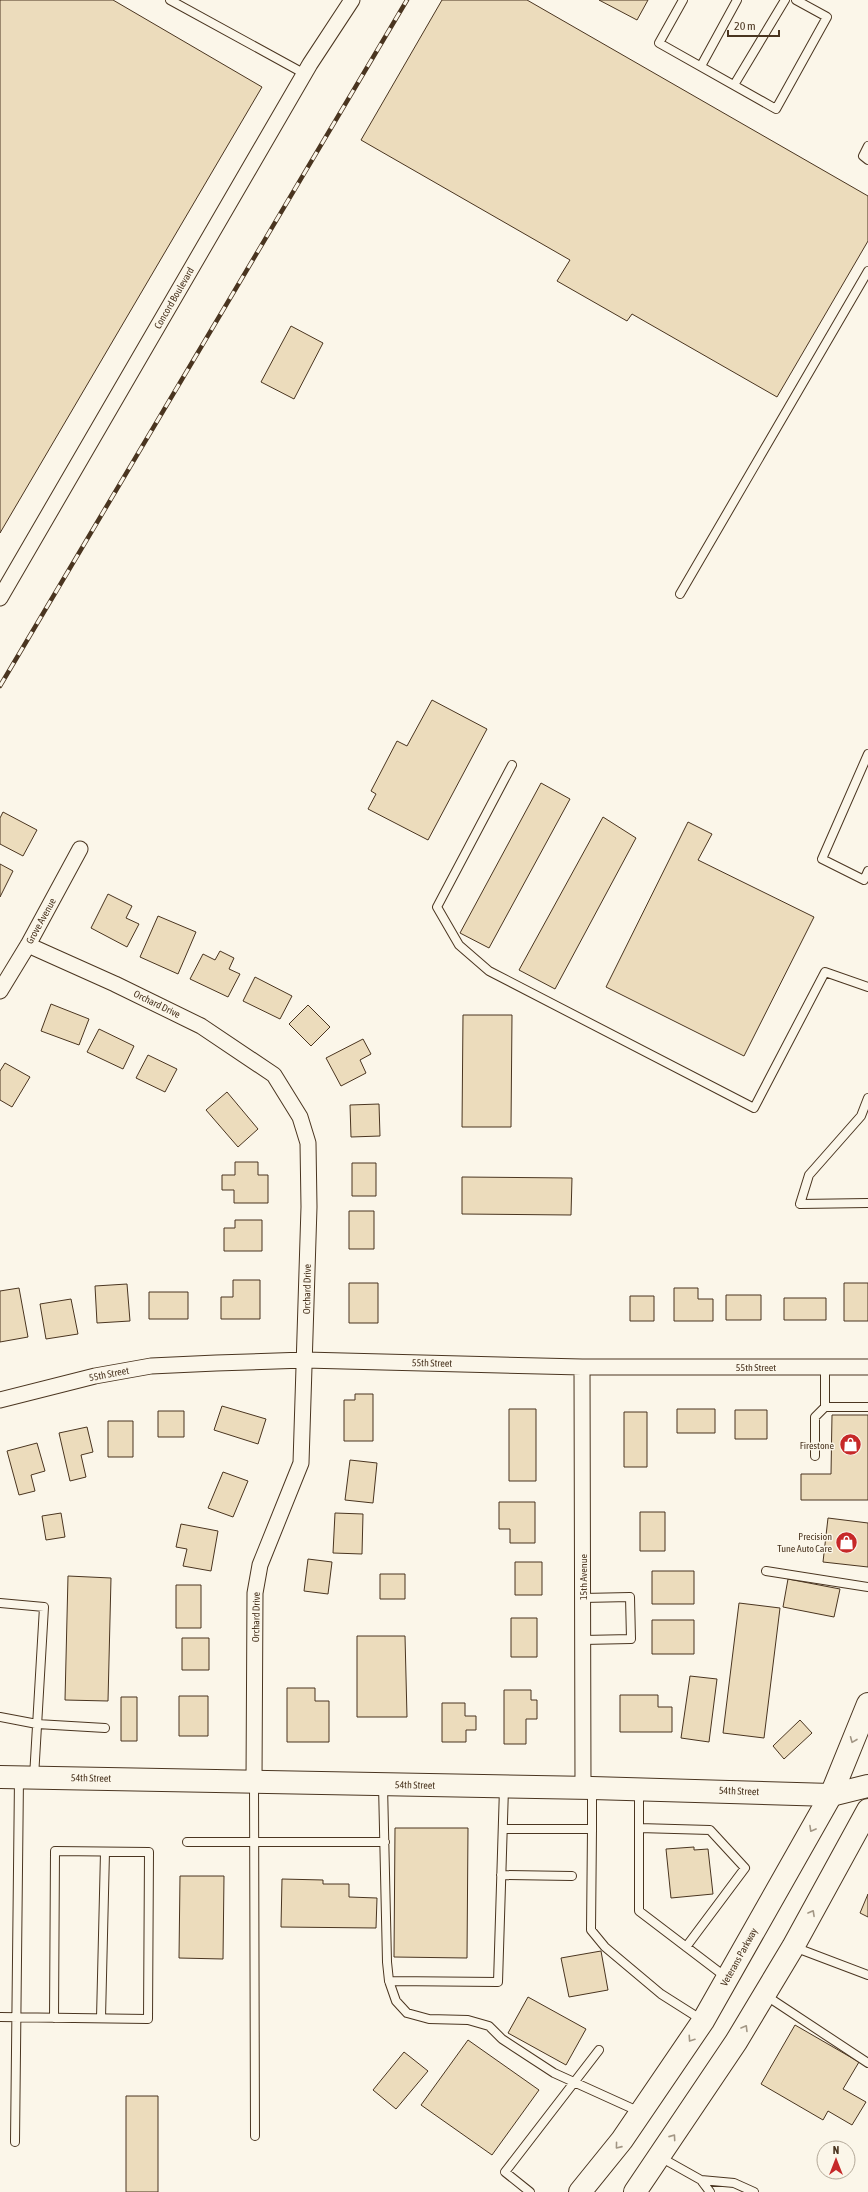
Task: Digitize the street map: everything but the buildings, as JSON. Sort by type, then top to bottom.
[{"type":"main road","name":"Veterans Parkway","points":[[580,2192],[622,2140],[703,2021],[831,1795],[868,1704]]},
{"type":"main road","name":"54th Street","points":[[18,1777],[504,1786],[831,1795]]},
{"type":"main road","points":[[831,1795],[868,1786]]},
{"type":"main road","points":[[635,2192],[736,2042],[793,1947],[868,1810],[831,1795]]},
{"type":"street","name":"Concord Boulevard","points":[[0,598],[305,74],[352,0]]},
{"type":"street","name":"Grove Avenue","points":[[0,991],[28,945],[80,849]]},
{"type":"street","name":"Orchard Drive","points":[[28,945],[115,984],[201,1026],[274,1075],[300,1117],[308,1143],[309,1207],[301,1463],[260,1565],[256,1593],[254,1782]]},
{"type":"street","name":"55th Street","points":[[0,1400],[95,1376],[151,1366],[305,1360],[582,1367],[868,1367]]},
{"type":"street","name":"15th Avenue","points":[[582,1367],[583,1640],[588,1788]]},
{"type":"lane","points":[[170,0],[305,74]]},
{"type":"lane","points":[[682,0],[659,42],[776,109],[827,17],[796,0]]},
{"type":"lane","points":[[701,66],[737,0]]},
{"type":"lane","points":[[734,85],[785,0]]},
{"type":"lane","points":[[868,146],[864,156],[868,160]]},
{"type":"lane","points":[[680,594],[868,271]]},
{"type":"lane","points":[[868,754],[822,859],[864,880],[868,871]]},
{"type":"lane","points":[[512,765],[437,907],[459,945],[489,971],[754,1108],[825,972],[868,987]]},
{"type":"lane","points":[[868,1098],[861,1116],[809,1175],[800,1204],[868,1203]]},
{"type":"lane","points":[[815,1456],[815,1417],[825,1407],[825,1367]]},
{"type":"lane","points":[[825,1407],[868,1407]]},
{"type":"lane","points":[[766,1571],[868,1587]]},
{"type":"lane","points":[[583,1598],[630,1597],[631,1639],[583,1640]]},
{"type":"lane","points":[[0,1603],[44,1607],[37,1724],[18,1777],[15,2142]]},
{"type":"lane","points":[[0,1717],[37,1724],[105,1728]]},
{"type":"lane","points":[[254,1782],[255,2136]]},
{"type":"lane","points":[[383,1784],[386,1962],[389,1982],[396,2001],[407,2013],[429,2019],[468,2020],[489,2026],[502,2039],[554,2073],[641,2112]]},
{"type":"lane","points":[[389,1982],[498,1982],[504,1786]]},
{"type":"lane","points":[[588,1788],[592,1829],[591,1930],[605,1947],[661,1994],[703,2021]]},
{"type":"lane","points":[[639,1789],[639,1911],[727,1979]]},
{"type":"lane","points":[[639,1828],[710,1830],[745,1868],[686,1947]]},
{"type":"lane","points":[[503,1829],[592,1829]]},
{"type":"lane","points":[[187,1842],[385,1842]]},
{"type":"lane","points":[[0,2017],[54,2018],[101,2018],[148,2019],[148,1852],[55,1851],[54,2018]]},
{"type":"lane","points":[[101,2018],[105,1852]]},
{"type":"lane","points":[[501,1875],[572,1876]]},
{"type":"lane","points":[[793,1947],[868,1975]]},
{"type":"lane","points":[[765,1994],[868,2062]]},
{"type":"lane","points":[[530,2192],[505,2172],[599,2050]]},
{"type":"lane","points":[[660,2156],[701,2180],[710,2192]]},
{"type":"lane","points":[[701,2180],[734,2183],[754,2192]]},
{"type":"railway","points":[[0,686],[407,0]]},
{"type":"place","name":"Firestone","points":[[850,1445]]},
{"type":"place","name":"Precision Tune Auto Care","points":[[847,1542]]}]
